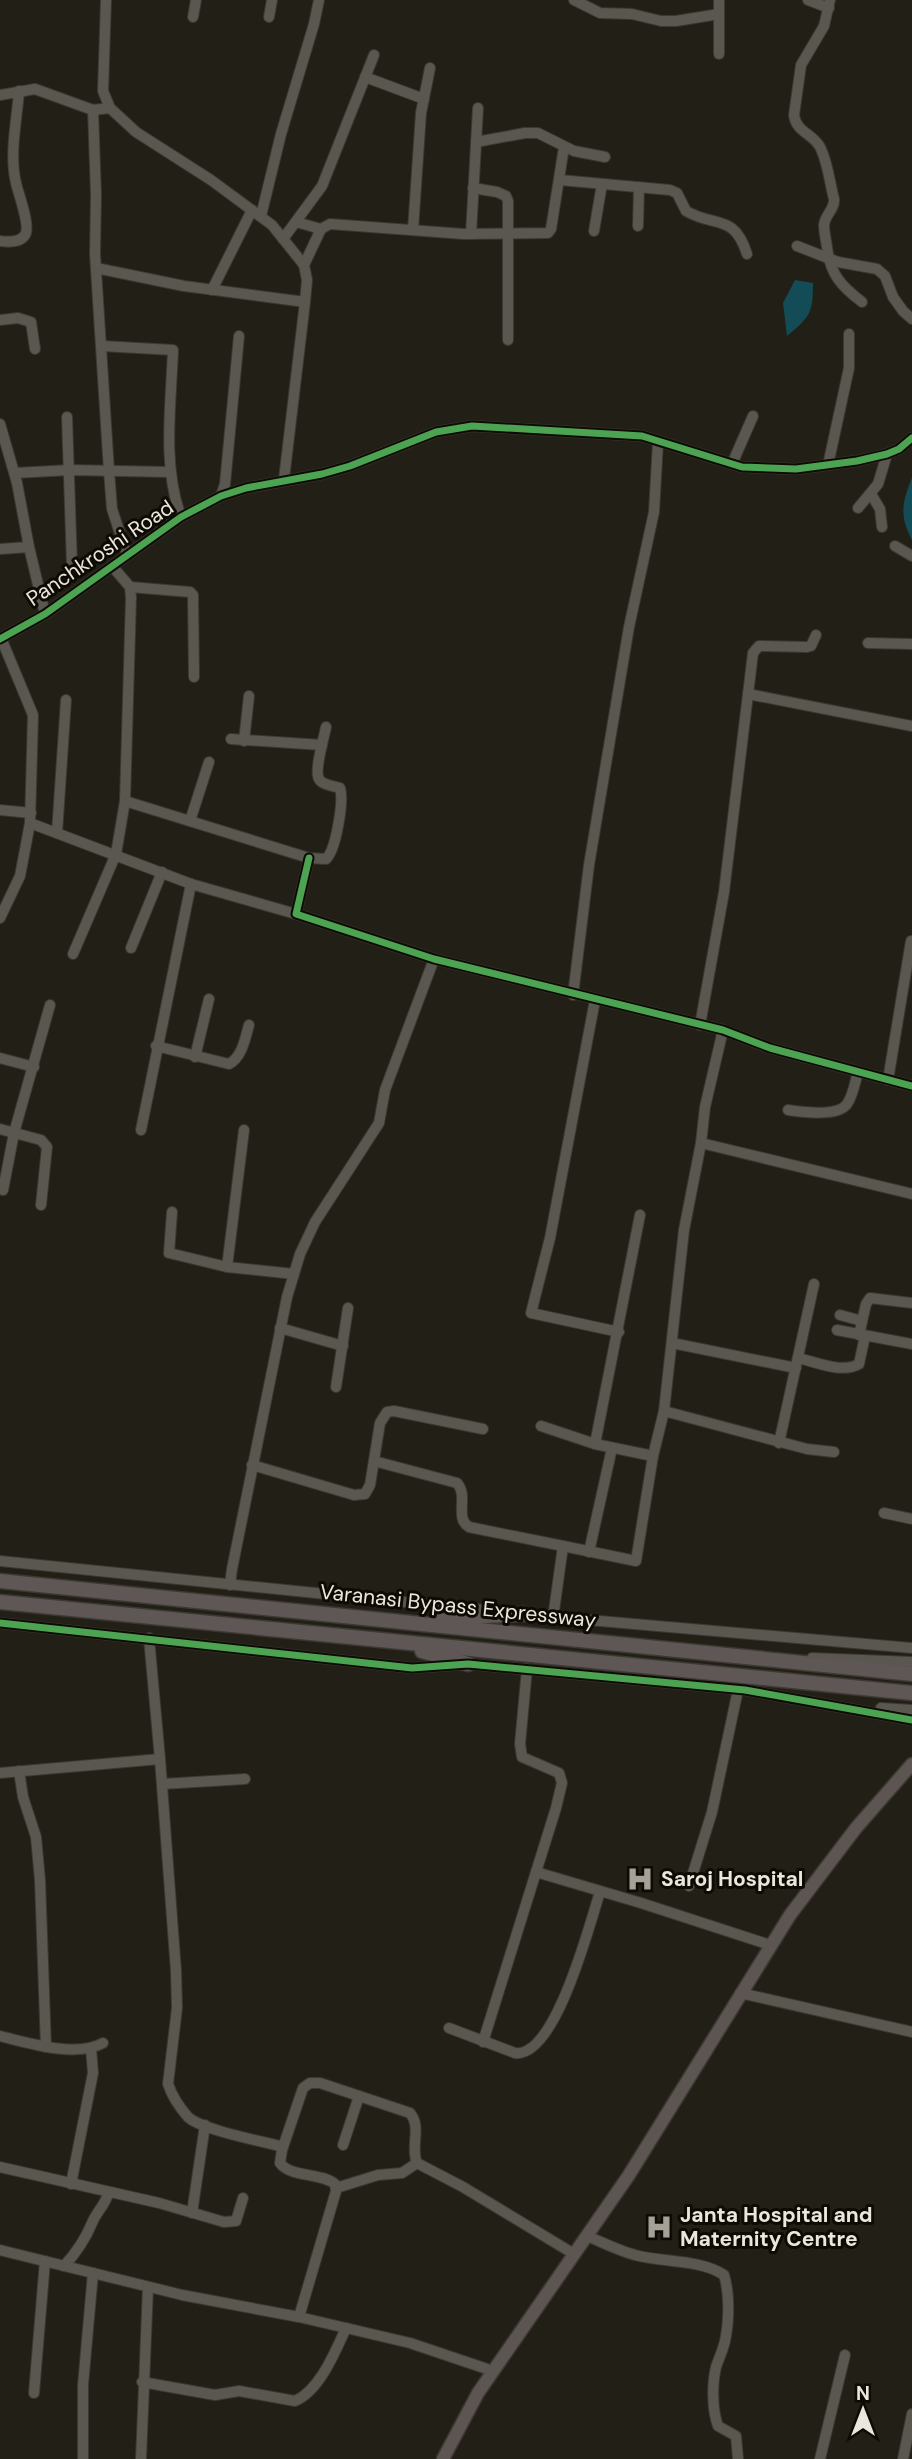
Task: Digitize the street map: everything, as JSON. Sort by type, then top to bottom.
[{"type":"highway","name":"Varanasi Bypass Expressway","points":[[0,1581],[912,1674]]},
{"type":"highway","name":"Varanasi Bypass Expressway","points":[[0,1602],[384,1641],[527,1662],[912,1693]]},
{"type":"highway","points":[[375,1618],[466,1618],[524,1614]]},
{"type":"highway","points":[[384,1641],[468,1664]]},
{"type":"main road","points":[[443,2459],[493,2371],[629,2175],[770,1945],[817,1876],[912,1764]]},
{"type":"street","points":[[106,0],[103,91],[110,108],[136,132],[211,180],[272,225],[304,265],[307,280],[305,302],[284,479]]},
{"type":"street","points":[[193,17],[196,0]]},
{"type":"street","points":[[269,17],[272,0]]},
{"type":"street","points":[[212,290],[256,213],[319,0]]},
{"type":"street","points":[[574,0],[600,13],[632,14],[661,21],[676,22],[719,14]]},
{"type":"street","points":[[719,0],[719,54]]},
{"type":"street","points":[[808,0],[830,4],[824,26],[804,58],[795,122],[800,130],[821,147],[834,199],[834,207],[825,222],[832,273],[838,283],[862,302]]},
{"type":"street","points":[[284,239],[322,186],[374,55]]},
{"type":"street","points":[[413,230],[424,99],[430,68]]},
{"type":"street","points":[[365,77],[424,99]]},
{"type":"street","points":[[0,95],[35,89],[93,110],[110,108]]},
{"type":"street","points":[[0,241],[19,240],[25,235],[27,227],[13,163],[19,91]]},
{"type":"street","points":[[471,234],[478,108]]},
{"type":"street","points":[[93,110],[96,268],[109,471],[112,509],[127,555]]},
{"type":"street","points":[[476,142],[538,133],[564,147],[605,157]]},
{"type":"street","points":[[304,265],[321,229],[330,224],[471,234],[542,234],[551,229],[564,147]]},
{"type":"street","points":[[560,180],[670,190],[677,193],[686,211],[734,229],[747,254]]},
{"type":"street","points":[[594,231],[603,184]]},
{"type":"street","points":[[638,226],[639,187]]},
{"type":"street","points":[[473,188],[506,196],[508,340]]},
{"type":"street","points":[[296,222],[321,229]]},
{"type":"street","points":[[797,246],[828,259],[872,267],[881,272],[893,297],[912,319]]},
{"type":"street","points":[[96,268],[212,290],[305,302]]},
{"type":"street","points":[[0,320],[18,318],[31,322],[35,349]]},
{"type":"street","points":[[828,465],[849,368],[849,334]]},
{"type":"street","points":[[221,496],[225,484],[239,336]]},
{"type":"street","points":[[102,346],[173,350],[169,472],[173,496],[181,517]]},
{"type":"street","points":[[732,464],[753,416]]},
{"type":"street","points":[[67,417],[72,566]]},
{"type":"street","points":[[0,424],[15,473],[45,614]]},
{"type":"street","name":"Panchkroshi Road","points":[[1,639],[45,614],[181,517],[221,496],[284,479],[322,474],[350,466],[436,432],[472,426],[642,436],[742,467],[796,468],[857,461],[887,454],[899,449],[912,438]]},
{"type":"street","points":[[573,995],[589,866],[629,627],[654,512],[658,442]]},
{"type":"street","points":[[858,508],[878,484],[887,454]]},
{"type":"street","points":[[15,473],[70,470],[169,472]]},
{"type":"street","points":[[871,494],[880,509],[882,527]]},
{"type":"street","points":[[895,546],[912,556]]},
{"type":"street","points":[[0,549],[29,547]]},
{"type":"street","points":[[73,954],[116,854],[125,801],[130,587],[112,566]]},
{"type":"street","points":[[130,587],[190,592],[193,595],[194,677]]},
{"type":"street","points":[[700,1025],[724,892],[754,649],[759,646],[807,647],[811,646],[816,635]]},
{"type":"street","points":[[0,918],[20,876],[31,818],[33,715],[1,639]]},
{"type":"street","points":[[868,643],[912,644]]},
{"type":"street","points":[[748,694],[912,726]]},
{"type":"street","points":[[244,741],[248,696]]},
{"type":"street","points":[[57,833],[66,699]]},
{"type":"street","points":[[125,801],[322,860],[331,855],[342,797],[340,788],[319,779],[318,768],[326,727]]},
{"type":"street","points":[[231,739],[322,745]]},
{"type":"street","points":[[190,821],[209,762]]},
{"type":"street","points":[[0,810],[31,818],[57,833],[191,884],[296,914],[434,959],[723,1030],[770,1048],[912,1086]]},
{"type":"street","points":[[296,914],[309,858]]},
{"type":"street","points":[[131,948],[162,872]]},
{"type":"street","points":[[141,1130],[191,884]]},
{"type":"street","points":[[888,1080],[911,941]]},
{"type":"street","points":[[230,1585],[280,1328],[294,1274],[315,1222],[379,1123],[384,1090],[434,959]]},
{"type":"street","points":[[195,1057],[209,999]]},
{"type":"street","points":[[595,1000],[550,1238],[531,1313],[619,1332]]},
{"type":"street","points":[[3,1191],[14,1133],[50,1004]]},
{"type":"street","points":[[156,1046],[229,1064],[235,1061],[249,1026]]},
{"type":"street","points":[[374,1461],[457,1483],[463,1492],[462,1519],[469,1527],[636,1561],[653,1456],[664,1411],[684,1230],[701,1143],[705,1107],[723,1030]]},
{"type":"street","points":[[0,1058],[34,1067]]},
{"type":"street","points":[[788,1110],[808,1113],[846,1107],[858,1072]]},
{"type":"street","points":[[0,1129],[41,1140],[47,1147],[41,1205]]},
{"type":"street","points":[[227,1267],[244,1130]]},
{"type":"street","points":[[701,1143],[912,1194]]},
{"type":"street","points":[[172,1212],[169,1253],[227,1267],[294,1274]]},
{"type":"street","points":[[595,1444],[640,1215]]},
{"type":"street","points":[[779,1443],[814,1284]]},
{"type":"street","points":[[672,1343],[797,1363],[852,1368],[859,1364],[862,1321],[867,1300],[870,1298],[912,1303]]},
{"type":"street","points":[[336,1387],[348,1308]]},
{"type":"street","points":[[840,1315],[862,1321]]},
{"type":"street","points":[[280,1328],[343,1346]]},
{"type":"street","points":[[837,1330],[912,1344]]},
{"type":"street","points":[[253,1465],[360,1496],[365,1494],[370,1485],[380,1423],[387,1412],[394,1411],[483,1429]]},
{"type":"street","points":[[664,1411],[779,1443],[834,1452]]},
{"type":"street","points":[[541,1426],[595,1444],[653,1456]]},
{"type":"street","points":[[589,1552],[612,1448]]},
{"type":"street","points":[[884,1513],[912,1519]]},
{"type":"street","points":[[554,1618],[563,1546]]},
{"type":"street","points":[[0,1560],[432,1603],[554,1618],[912,1648]]},
{"type":"street","points":[[0,1623],[412,1668],[527,1662],[738,1690],[912,1720]]},
{"type":"street","points":[[149,1638],[176,1971],[177,2008],[168,2084],[171,2094],[190,2118],[205,2125],[283,2147]]},
{"type":"street","points":[[755,1657],[870,1658],[912,1662]]},
{"type":"street","points":[[483,2042],[562,1783],[559,1773],[522,1757],[520,1744],[527,1662]]},
{"type":"street","points":[[689,1886],[712,1812],[738,1690]]},
{"type":"street","points":[[834,1705],[912,1710]]},
{"type":"street","points":[[0,1773],[160,1759]]},
{"type":"street","points":[[19,1771],[23,1797],[36,1837],[46,2047]]},
{"type":"street","points":[[162,1784],[245,1779]]},
{"type":"street","points":[[536,1872],[770,1945]]},
{"type":"street","points":[[449,2028],[483,2042],[525,2052],[541,2037],[565,1999],[600,1892]]},
{"type":"street","points":[[740,1993],[912,2032]]},
{"type":"street","points":[[0,2036],[46,2047],[90,2048],[103,2043]]},
{"type":"street","points":[[71,2184],[93,2073],[90,2048]]},
{"type":"street","points":[[299,2317],[336,2188],[329,2179],[282,2167],[279,2159],[305,2085],[320,2083],[414,2116],[414,2152],[417,2163],[463,2187],[574,2254]]},
{"type":"street","points":[[343,2145],[359,2096]]},
{"type":"street","points":[[192,2213],[205,2125]]},
{"type":"street","points":[[336,2188],[378,2175],[402,2173],[417,2163]]},
{"type":"street","points":[[0,2167],[232,2222],[236,2221],[243,2198]]},
{"type":"street","points":[[64,2266],[88,2236],[108,2192]]},
{"type":"street","points":[[587,2236],[639,2256],[678,2262],[712,2270],[724,2276],[726,2338],[716,2369],[714,2408],[719,2426],[736,2437],[738,2459]]},
{"type":"street","points":[[0,2250],[182,2295],[299,2317],[410,2343],[493,2371]]},
{"type":"street","points":[[34,2393],[45,2261]]},
{"type":"street","points":[[83,2459],[83,2385],[93,2273]]},
{"type":"street","points":[[141,2459],[142,2382],[148,2287]]},
{"type":"street","points":[[142,2382],[215,2395],[239,2391],[295,2401],[309,2392],[319,2378],[346,2328]]},
{"type":"street","points":[[820,2459],[845,2355]]},
{"type":"street","points":[[903,2459],[912,2414]]},
{"type":"water","points":[[795,280],[813,283],[811,308],[801,324],[787,336],[783,303]]},
{"type":"water","points":[[912,478],[912,540],[905,524],[903,509]]},
{"type":"cycle path","points":[[0,639],[45,614],[181,517],[221,496],[246,488],[350,466],[436,432],[472,426],[642,436],[742,467],[796,469],[887,454],[899,449],[912,438]]},
{"type":"cycle path","points":[[309,858],[296,914],[434,959],[723,1030],[770,1048],[912,1086]]},
{"type":"cycle path","points":[[0,1623],[412,1668],[468,1664],[745,1690],[912,1720]]},
{"type":"place","name":"Saroj Hospital","points":[[640,1879]]},
{"type":"place","name":"Janta Hospital and Maternity Centre","points":[[659,2227]]}]
